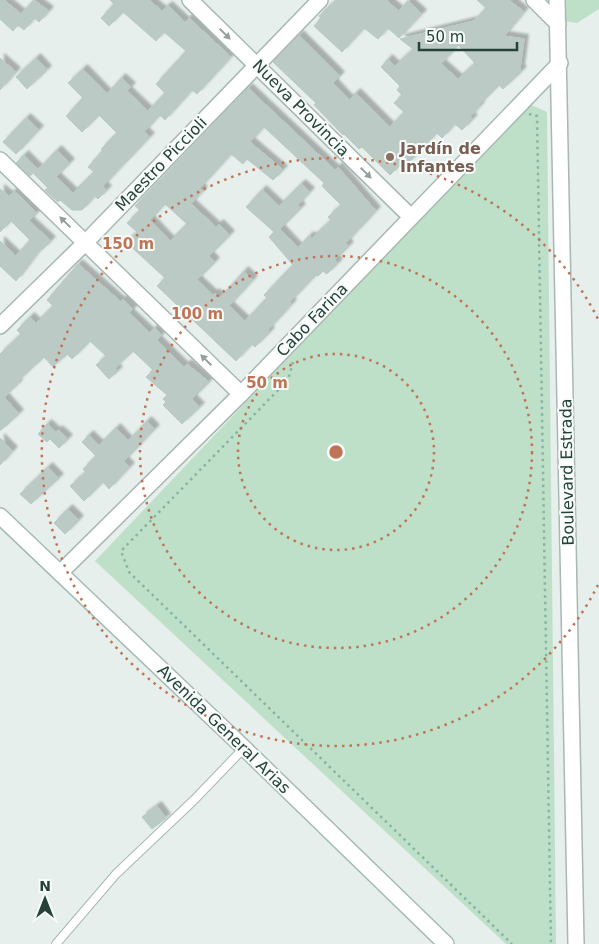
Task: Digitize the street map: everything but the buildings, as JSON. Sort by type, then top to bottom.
[{"type":"street","name":"Nueva Provincia","points":[[190,0],[411,217]]},
{"type":"street","name":"Maestro Piccioli","points":[[0,326],[86,242],[320,0]]},
{"type":"street","points":[[534,0],[558,24]]},
{"type":"street","name":"Boulevard Estrada","points":[[557,0],[560,63],[576,944]]},
{"type":"street","name":"Cabo Farina","points":[[60,573],[241,394],[560,63]]},
{"type":"street","points":[[0,160],[241,394]]},
{"type":"street","name":"Avenida General Arias","points":[[0,516],[244,748],[446,944]]},
{"type":"lane","points":[[56,944],[116,874],[194,800],[244,748]]},
{"type":"path","points":[[528,114],[537,116],[551,944]]},
{"type":"path","points":[[293,358],[288,380],[121,551],[129,572],[512,944]]},
{"type":"green space","points":[[564,0],[599,0],[599,9],[577,23],[565,21]]},
{"type":"green space","points":[[529,104],[547,112],[556,944],[506,944],[95,561]]},
{"type":"place","name":"Jardín de Infantes","points":[[390,157]]}]
